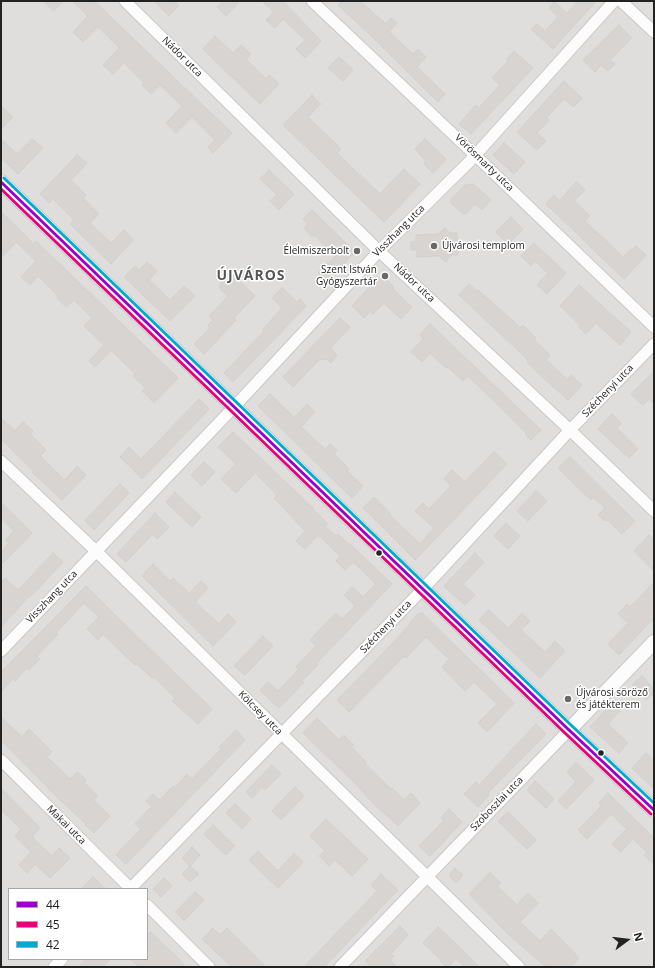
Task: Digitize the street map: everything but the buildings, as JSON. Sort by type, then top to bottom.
[{"type":"street","name":"Nádor utca","points":[[125,1],[379,251],[654,511]]},
{"type":"street","name":"Vörösmarty utca","points":[[312,1],[476,155],[654,327]]},
{"type":"street","name":"Visszhang utca","points":[[1,651],[234,407],[379,251],[476,155],[614,1]]},
{"type":"street","points":[[621,1],[654,32]]},
{"type":"street","points":[[1,182],[422,589],[654,810]]},
{"type":"street","name":"Széchenyi utca","points":[[131,888],[422,589],[570,430],[654,344]]},
{"type":"street","name":"Kölcsey utca","points":[[1,461],[96,551],[519,967]]},
{"type":"street","name":"Szoboszlai utca","points":[[340,967],[654,642]]},
{"type":"street","name":"Makai utca","points":[[1,760],[129,888]]},
{"type":"street","points":[[148,906],[209,967]]},
{"type":"shaded area","points":[[1,1],[654,1],[654,967],[1,967]]},
{"type":"transit line","name":"42","points":[[4,178],[572,726],[654,803]]},
{"type":"transit line","name":"44","points":[[1,182],[569,730],[654,810]]},
{"type":"transit line","name":"45","points":[[1,189],[566,734],[651,814]]},
{"type":"place","name":"Újvárosi templom","points":[[434,246]]},
{"type":"place","name":"Élelmiszerbolt","points":[[357,251]]},
{"type":"place","name":"Szent István Gyógyszertár","points":[[385,276]]},
{"type":"place","name":"Újvárosi söröző és játékterem","points":[[568,699]]},
{"type":"district","name":"ÚJVÁROS","points":[[251,276]]}]
